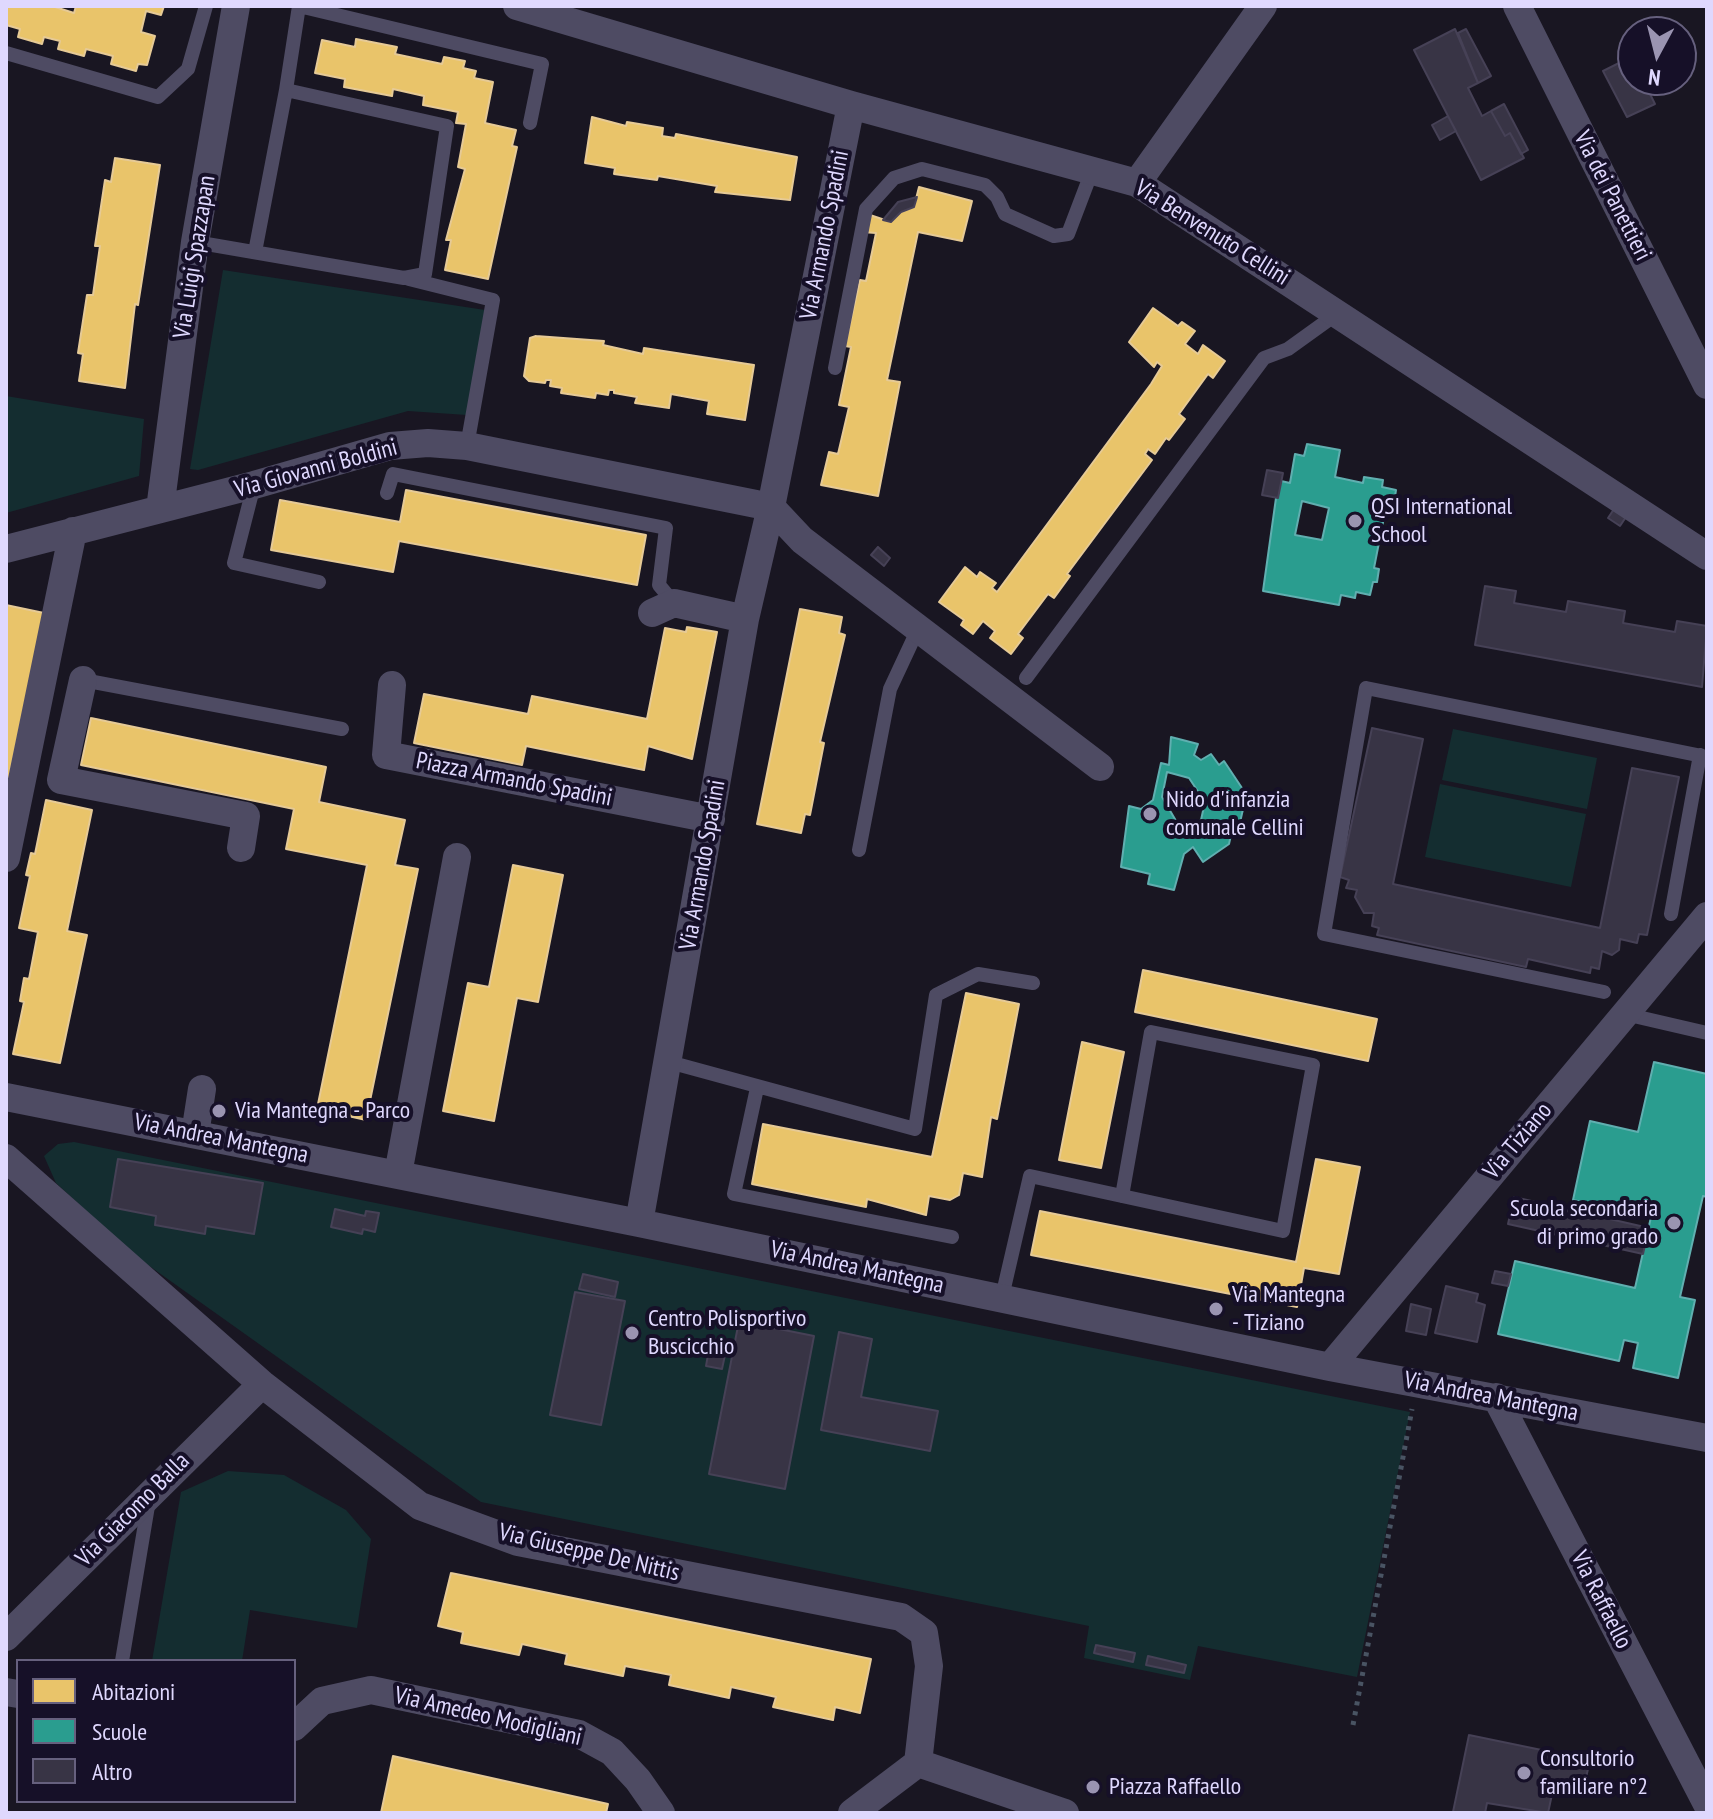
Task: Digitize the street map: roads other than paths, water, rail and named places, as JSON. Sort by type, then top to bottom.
[{"type":"street","name":"Via Luigi Spazzapan","points":[[160,509],[195,242],[236,6]]},
{"type":"street","name":"Via Benvenuto Cellini","points":[[517,6],[851,105],[1137,183],[1707,556]]},
{"type":"street","points":[[1137,183],[1263,6]]},
{"type":"street","name":"Via dei Panettieri","points":[[1517,6],[1707,385]]},
{"type":"street","name":"Via Armando Spadini","points":[[639,1223],[745,619],[771,507],[851,105]]},
{"type":"street","name":"Via Giovanni Boldini","points":[[6,549],[254,485],[390,446],[428,443],[467,446],[771,507]]},
{"type":"street","points":[[771,507],[802,540],[1100,767]]},
{"type":"street","points":[[6,858],[11,807],[73,531]]},
{"type":"street","points":[[663,608],[745,619]]},
{"type":"street","points":[[83,680],[61,780],[246,816],[241,848]]},
{"type":"street","name":"Piazza Armando Spadini","points":[[392,685],[386,755],[711,819]]},
{"type":"street","points":[[398,1174],[457,857]]},
{"type":"street","name":"Via Tiziano","points":[[1330,1367],[1707,916]]},
{"type":"street","points":[[195,1134],[202,1089]]},
{"type":"street","name":"Via Andrea Mantegna","points":[[6,1097],[1002,1297],[1330,1367],[1707,1438]]},
{"type":"street","name":"Via Giuseppe De Nittis","points":[[6,1158],[262,1384],[420,1506],[518,1542],[901,1617],[924,1633],[929,1666],[918,1763]]},
{"type":"street","name":"Via Giacomo Balla","points":[[6,1637],[262,1384]]},
{"type":"street","name":"Via Raffaello","points":[[1496,1397],[1707,1804]]},
{"type":"street","name":"Via Amedeo Modigliani","points":[[296,1725],[322,1701],[371,1690],[579,1734],[612,1752],[638,1780],[661,1813]]},
{"type":"street","points":[[852,1813],[918,1763],[1034,1808],[1065,1813]]},
{"type":"lane","points":[[6,53],[158,97],[188,69],[206,6]]},
{"type":"lane","points":[[255,252],[299,6],[542,64],[530,123]]},
{"type":"lane","points":[[286,90],[447,126],[425,274],[404,278]]},
{"type":"lane","points":[[835,368],[866,209],[894,178],[922,169],[985,185],[997,197],[1005,214],[1054,236],[1068,234],[1092,171]]},
{"type":"lane","points":[[195,242],[404,278],[493,300],[467,446]]},
{"type":"lane","points":[[1026,678],[1264,358],[1288,349],[1338,313]]},
{"type":"lane","points":[[387,493],[393,474],[666,528],[659,585],[663,608]]},
{"type":"lane","points":[[254,485],[234,563],[319,582]]},
{"type":"lane","points":[[859,850],[890,689],[918,629]]},
{"type":"lane","points":[[83,680],[342,729]]},
{"type":"lane","points":[[1604,992],[1324,934],[1366,688],[1704,756],[1671,914]]},
{"type":"lane","points":[[669,1062],[915,1129],[936,995],[978,974],[1033,983]]},
{"type":"lane","points":[[1625,1014],[1707,1033]]},
{"type":"lane","points":[[1002,1297],[1030,1176],[1122,1196],[1283,1231],[1313,1065],[1151,1032],[1122,1196]]},
{"type":"lane","points":[[757,1088],[734,1194],[952,1237]]},
{"type":"lane","points":[[122,1659],[150,1492]]},
{"type":"place","name":"QSI International School","points":[[1355,521]]},
{"type":"place","name":"Nido d'infanzia comunale Cellini","points":[[1150,814]]},
{"type":"place","name":"Via Mantegna - Parco","points":[[219,1111]]},
{"type":"place","name":"Scuola secondaria di primo grado","points":[[1674,1223]]},
{"type":"place","name":"Via Mantegna - Tiziano","points":[[1216,1309]]},
{"type":"place","name":"Centro Polisportivo Buscicchio","points":[[632,1333]]},
{"type":"place","name":"Consultorio familiare n°2","points":[[1524,1773]]},
{"type":"place","name":"Piazza Raffaello","points":[[1093,1787]]}]
